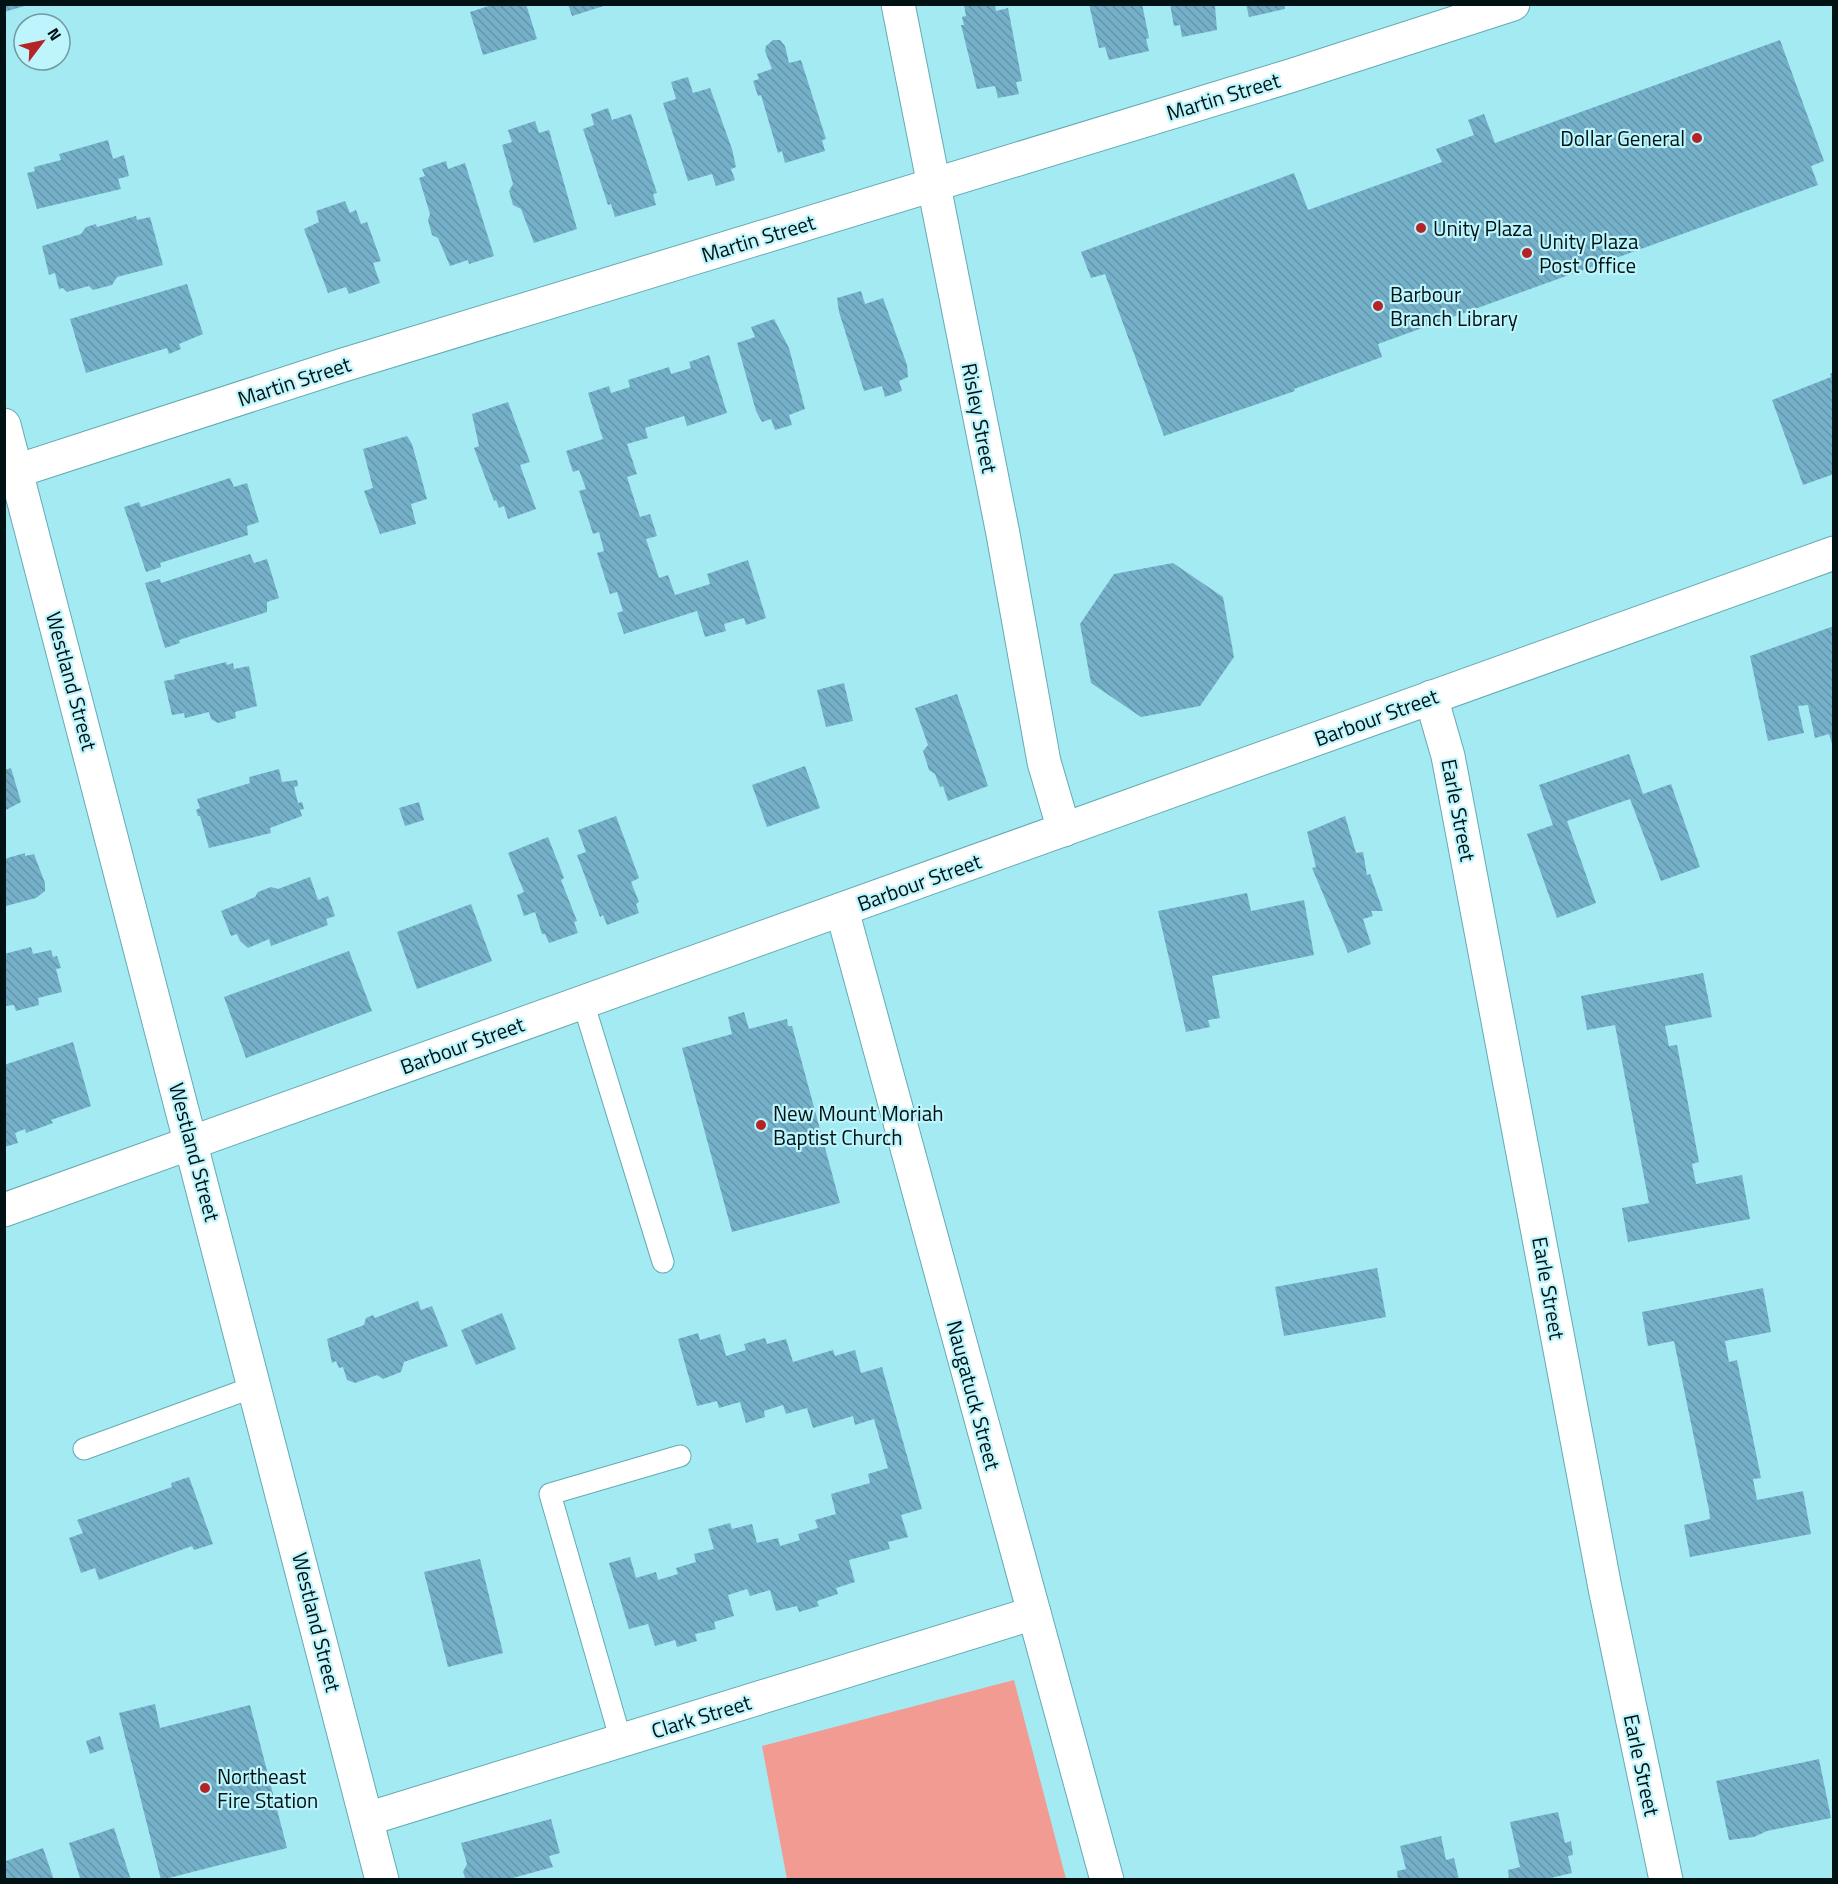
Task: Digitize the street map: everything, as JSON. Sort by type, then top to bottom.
[{"type":"street","name":"Risley Street","points":[[898,4],[1003,534],[1044,762],[1064,830]]},
{"type":"street","name":"Martin Street","points":[[10,473],[340,366],[1290,76],[1514,4]]},
{"type":"street","name":"Westland Street","points":[[4,425],[10,473],[192,1142],[382,1880]]},
{"type":"street","name":"Barbour Street","points":[[4,1210],[1833,553]]},
{"type":"street","name":"Earle Street","points":[[1431,697],[1448,756],[1495,994],[1605,1588],[1666,1880]]},
{"type":"street","name":"Naugatuck Street","points":[[842,910],[1107,1880]]},
{"type":"street","name":"Clark Street","points":[[367,1819],[1034,1613]]},
{"type":"lane","points":[[583,1002],[663,1262]]},
{"type":"lane","points":[[84,1449],[256,1386]]},
{"type":"lane","points":[[621,1741],[550,1494],[680,1456]]},
{"type":"shaded area","points":[[1014,1680],[1066,1879],[787,1879],[762,1746]]},
{"type":"building","points":[[4,4],[28,4],[28,5],[4,12]]},
{"type":"building","points":[[495,4],[526,4],[537,39],[483,55],[470,12]]},
{"type":"building","points":[[568,4],[606,4],[607,5],[572,16]]},
{"type":"building","points":[[995,4],[996,11],[1008,8],[1022,81],[1016,82],[1019,94],[998,98],[995,86],[977,89],[961,25],[964,25],[962,17],[966,16],[964,5]]},
{"type":"building","points":[[1089,4],[1142,4],[1149,38],[1146,39],[1149,51],[1109,60],[1105,47],[1099,48]]},
{"type":"building","points":[[1170,4],[1220,4],[1215,6],[1217,30],[1182,37],[1180,25],[1174,26]]},
{"type":"building","points":[[1246,4],[1284,4],[1285,9],[1249,17]]},
{"type":"building","points":[[773,40],[780,40],[785,46],[789,63],[801,60],[826,139],[822,140],[825,151],[785,163],[782,151],[778,153],[761,95],[758,96],[753,81],[759,79],[757,74],[772,69],[765,51],[766,46]]},
{"type":"building","name":"Unity Plaza","points":[[1780,40],[1824,161],[1811,166],[1818,185],[1378,344],[1382,357],[1294,389],[1295,391],[1164,436],[1105,274],[1091,278],[1081,252],[1294,173],[1308,210],[1442,162],[1436,149],[1474,135],[1468,120],[1484,114],[1495,143]]},
{"type":"building","points":[[688,77],[693,93],[710,88],[732,149],[736,167],[731,169],[735,180],[716,186],[712,174],[688,181],[663,103],[676,99],[671,82]]},
{"type":"building","points":[[608,108],[612,120],[631,114],[657,193],[653,194],[656,205],[615,217],[611,204],[608,205],[583,129],[594,125],[591,114]]},
{"type":"building","points":[[535,121],[539,133],[549,130],[577,229],[534,243],[521,209],[513,205],[509,191],[513,184],[502,145],[512,142],[508,130]]},
{"type":"building","points":[[108,140],[113,159],[124,155],[129,176],[118,179],[121,189],[37,209],[27,173],[35,171],[34,167],[61,160],[59,154]]},
{"type":"building","points":[[446,161],[448,169],[465,163],[494,256],[469,264],[468,260],[450,266],[438,238],[432,235],[428,220],[430,214],[419,178],[425,176],[422,169]]},
{"type":"building","points":[[345,201],[350,213],[356,210],[361,224],[367,222],[381,261],[373,263],[380,283],[349,294],[346,287],[328,293],[304,229],[319,222],[316,211]]},
{"type":"building","points":[[136,216],[137,220],[150,217],[163,265],[117,277],[112,285],[93,290],[89,286],[67,292],[63,288],[59,289],[55,273],[49,275],[42,246],[81,234],[86,227],[96,224],[97,227]]},
{"type":"building","points":[[187,284],[203,334],[179,344],[181,349],[169,354],[167,348],[86,373],[70,319]]},
{"type":"building","points":[[861,291],[865,304],[883,298],[907,365],[908,377],[899,381],[902,391],[885,397],[882,386],[864,391],[839,312],[837,298]]},
{"type":"building","points":[[774,319],[789,348],[805,409],[789,415],[792,425],[775,430],[771,419],[762,422],[756,411],[737,343],[755,337],[751,327]]},
{"type":"building","points":[[709,355],[727,413],[687,426],[684,416],[645,428],[648,438],[627,444],[637,474],[627,477],[640,517],[650,514],[657,536],[646,539],[659,578],[668,575],[675,595],[710,584],[707,574],[748,560],[766,618],[746,625],[744,618],[724,624],[726,631],[705,637],[697,611],[624,634],[617,613],[623,611],[617,592],[610,594],[597,553],[604,551],[599,532],[593,534],[579,491],[586,489],[579,470],[573,472],[566,451],[603,439],[588,393],[609,386],[611,393],[630,387],[628,380],[669,367],[671,374],[691,368],[689,362]]},
{"type":"building","points":[[1834,372],[1834,474],[1803,485],[1772,400],[1831,377],[1830,374]]},
{"type":"building","points":[[508,402],[530,462],[520,465],[536,509],[508,519],[504,506],[499,508],[496,500],[494,501],[474,448],[479,446],[472,414]]},
{"type":"building","points":[[407,436],[412,444],[427,499],[411,504],[416,524],[380,534],[364,491],[373,488],[363,449]]},
{"type":"building","points":[[230,478],[234,487],[247,483],[259,522],[247,526],[248,535],[160,563],[161,567],[146,572],[124,507],[139,502],[141,507]]},
{"type":"building","points":[[250,554],[254,563],[267,559],[279,598],[267,602],[267,612],[179,640],[180,643],[165,648],[145,583],[160,579],[161,583]]},
{"type":"building","points":[[1173,563],[1223,597],[1234,657],[1200,706],[1141,717],[1091,683],[1080,624],[1114,574]]},
{"type":"building","points":[[1834,626],[1834,750],[1829,734],[1815,738],[1808,705],[1798,706],[1804,733],[1768,741],[1750,656]]},
{"type":"building","points":[[226,662],[227,665],[233,663],[234,669],[249,666],[257,706],[235,712],[236,718],[218,723],[211,719],[209,712],[185,718],[184,713],[172,715],[164,681],[175,679],[174,675]]},
{"type":"building","points":[[844,683],[853,721],[826,727],[817,690]]},
{"type":"building","points":[[957,694],[988,786],[948,801],[943,786],[940,787],[935,774],[929,770],[923,751],[928,745],[915,708]]},
{"type":"building","points":[[1629,754],[1643,794],[1671,784],[1700,867],[1661,881],[1630,799],[1567,821],[1596,903],[1557,918],[1527,834],[1553,825],[1539,785]]},
{"type":"building","points":[[805,766],[820,808],[767,827],[752,785]]},
{"type":"building","points":[[11,768],[21,802],[4,811],[4,770]]},
{"type":"building","points":[[279,769],[282,782],[297,780],[298,786],[294,787],[298,803],[302,802],[304,809],[300,810],[302,816],[270,828],[271,833],[209,848],[200,816],[196,810],[200,808],[197,799],[250,783],[249,777]]},
{"type":"building","points":[[419,802],[424,820],[405,826],[399,808]]},
{"type":"building","points":[[616,816],[639,878],[631,882],[639,902],[636,904],[639,913],[607,925],[603,915],[600,917],[577,855],[586,852],[578,830]]},
{"type":"building","points":[[1345,816],[1356,853],[1363,852],[1367,875],[1370,874],[1383,911],[1371,911],[1373,916],[1363,919],[1371,944],[1348,953],[1312,868],[1316,867],[1307,832]]},
{"type":"building","points":[[548,837],[564,878],[561,880],[577,921],[574,922],[578,933],[549,943],[545,934],[542,934],[535,912],[524,916],[517,895],[524,892],[508,853]]},
{"type":"building","points":[[25,853],[25,856],[34,854],[45,883],[45,891],[36,898],[6,906],[4,909],[4,859]]},
{"type":"building","points":[[310,877],[318,900],[328,896],[335,916],[326,919],[328,925],[271,946],[269,939],[248,948],[240,941],[237,934],[231,936],[221,911],[255,897],[258,892],[271,887],[278,889]]},
{"type":"building","points":[[1247,893],[1251,911],[1304,900],[1314,955],[1212,976],[1220,1018],[1208,1020],[1210,1027],[1186,1032],[1158,911]]},
{"type":"building","points":[[471,904],[492,961],[417,989],[397,932]]},
{"type":"building","points":[[31,947],[33,954],[51,950],[53,957],[57,956],[61,968],[56,969],[62,992],[38,998],[39,1005],[16,1011],[14,1005],[4,1006],[4,954]]},
{"type":"building","points":[[349,951],[372,1011],[246,1058],[224,997]]},
{"type":"building","points":[[1703,973],[1712,1017],[1665,1026],[1669,1046],[1677,1045],[1699,1162],[1692,1164],[1696,1184],[1742,1175],[1750,1219],[1628,1242],[1622,1208],[1649,1203],[1615,1025],[1587,1030],[1581,996]]},
{"type":"building","name":"New Mount Moriah Baptist Church","points":[[744,1012],[749,1029],[787,1019],[788,1026],[792,1026],[840,1203],[732,1232],[682,1048],[732,1034],[728,1017]]},
{"type":"building","points":[[73,1042],[91,1106],[51,1120],[53,1123],[26,1133],[25,1129],[15,1133],[18,1143],[4,1147],[4,1065]]},
{"type":"building","points":[[1377,1268],[1386,1317],[1284,1336],[1275,1287]]},
{"type":"building","points":[[1763,1288],[1771,1332],[1725,1341],[1729,1362],[1737,1360],[1761,1478],[1753,1479],[1757,1500],[1803,1491],[1811,1534],[1690,1557],[1684,1525],[1710,1519],[1709,1510],[1674,1341],[1648,1346],[1642,1312]]},
{"type":"building","points":[[418,1301],[421,1310],[432,1306],[448,1346],[404,1362],[401,1372],[383,1379],[377,1375],[355,1383],[347,1380],[343,1367],[339,1368],[336,1361],[332,1363],[327,1339],[364,1325],[366,1318],[373,1315],[375,1318]]},
{"type":"building","points":[[502,1313],[516,1349],[476,1365],[461,1330]]},
{"type":"building","points":[[698,1333],[700,1340],[720,1334],[726,1356],[746,1350],[744,1344],[765,1338],[767,1344],[786,1339],[793,1362],[833,1350],[835,1356],[855,1350],[861,1373],[882,1367],[922,1509],[901,1515],[908,1537],[888,1542],[890,1549],[849,1560],[855,1582],[836,1588],[838,1594],[817,1601],[819,1606],[799,1612],[797,1606],[776,1611],[770,1590],[750,1596],[747,1589],[728,1595],[734,1616],[714,1622],[716,1629],[695,1634],[697,1641],[677,1647],[675,1640],[655,1646],[648,1624],[629,1629],[609,1563],[630,1557],[636,1578],[656,1572],[658,1580],[678,1574],[676,1568],[696,1562],[694,1554],[714,1549],[708,1529],[730,1523],[732,1529],[752,1524],[757,1543],[778,1538],[780,1546],[800,1540],[798,1534],[818,1528],[815,1520],[836,1514],[831,1494],[870,1483],[868,1474],[888,1468],[874,1419],[855,1425],[853,1416],[813,1428],[807,1408],[786,1414],[783,1405],[764,1411],[765,1417],[746,1423],[740,1402],[719,1408],[717,1401],[697,1406],[678,1339]]},
{"type":"building","points":[[189,1477],[213,1544],[194,1550],[192,1546],[99,1580],[95,1568],[81,1573],[69,1538],[83,1533],[77,1520],[172,1487],[171,1483]]},
{"type":"building","points":[[480,1559],[503,1653],[448,1667],[424,1572]]},
{"type":"building","name":"Northeast Fire Station","points":[[155,1704],[160,1728],[250,1705],[287,1848],[161,1880],[119,1713]]},
{"type":"building","points":[[100,1736],[104,1749],[90,1754],[86,1741]]},
{"type":"building","points":[[1819,1759],[1831,1818],[1767,1831],[1754,1837],[1729,1840],[1716,1781]]},
{"type":"building","points":[[1558,1812],[1565,1843],[1571,1841],[1573,1855],[1568,1856],[1572,1873],[1542,1880],[1509,1880],[1508,1870],[1520,1867],[1510,1822]]},
{"type":"building","points":[[551,1819],[560,1853],[549,1856],[553,1867],[505,1880],[466,1880],[463,1872],[467,1864],[461,1843]]},
{"type":"building","points":[[114,1828],[131,1880],[76,1880],[80,1878],[69,1843]]},
{"type":"building","points":[[1441,1836],[1446,1860],[1454,1858],[1459,1880],[1398,1880],[1397,1871],[1406,1869],[1400,1846]]},
{"type":"building","points":[[43,1848],[54,1880],[4,1880],[6,1861]]},
{"type":"place","name":"Dollar General","points":[[1697,138]]},
{"type":"place","name":"Unity Plaza","points":[[1421,228]]},
{"type":"place","name":"Unity Plaza Post Office","points":[[1527,253]]},
{"type":"place","name":"Barbour Branch Library","points":[[1378,306]]},
{"type":"place","name":"New Mount Moriah Baptist Church","points":[[761,1125]]},
{"type":"place","name":"Northeast Fire Station","points":[[205,1788]]}]
